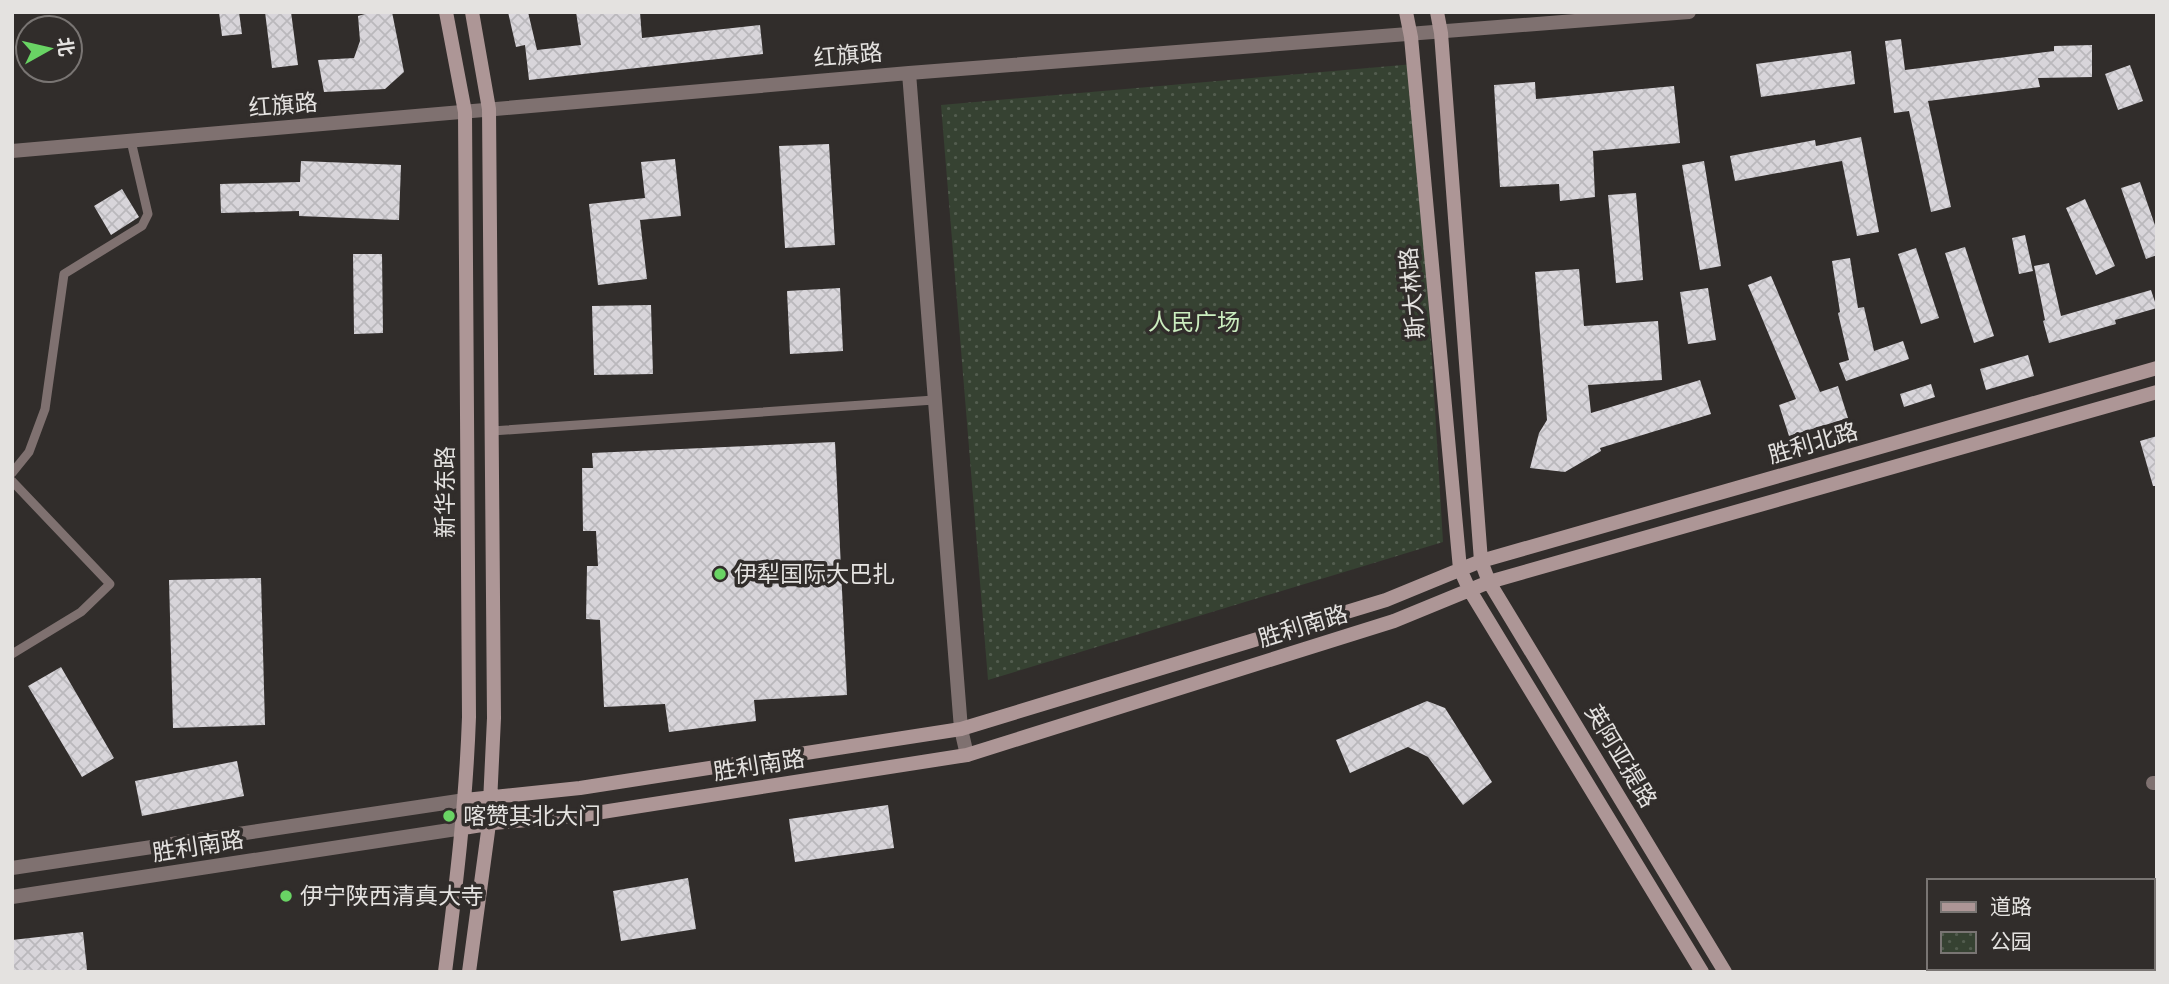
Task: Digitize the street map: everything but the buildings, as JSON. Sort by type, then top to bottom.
[{"type":"main road","name":"新华东路","points":[[445,972],[466,800],[469,704],[465,112],[446,12]]},
{"type":"main road","name":"新华东路","points":[[469,972],[489,824],[494,718],[489,109],[472,12]]},
{"type":"main road","name":"斯大林路","points":[[1406,12],[1411,35],[1460,569]]},
{"type":"main road","points":[[1437,12],[1441,33],[1481,561]]},
{"type":"main road","name":"胜利北路","points":[[1481,561],[2157,368]]},
{"type":"main road","name":"胜利北路","points":[[1489,582],[2157,393]]},
{"type":"main road","name":"胜利南路","points":[[466,800],[580,788],[961,729],[1386,600],[1481,561]]},
{"type":"main road","name":"英阿亚提路","points":[[1481,561],[1489,582],[1725,972]]},
{"type":"main road","name":"英阿亚提路","points":[[1460,569],[1469,589],[1702,972]]},
{"type":"main road","name":"胜利南路","points":[[463,828],[583,815],[967,755],[1394,621],[1489,582]]},
{"type":"street","name":"红旗路","points":[[12,151],[909,73],[1689,12]]},
{"type":"street","points":[[909,73],[961,729],[967,755]]},
{"type":"street","name":"胜利南路","points":[[12,868],[466,800]]},
{"type":"street","name":"胜利南路","points":[[12,897],[463,828]]},
{"type":"lane","points":[[12,472],[29,452],[45,409],[64,274],[142,226],[148,214],[131,141]]},
{"type":"lane","points":[[492,431],[934,400]]},
{"type":"lane","points":[[12,481],[110,584],[81,612],[12,654]]},
{"type":"green space","name":"人民广场","points":[[1414,64],[1443,542],[988,680],[941,105]]},
{"type":"place","name":"伊犁国际大巴扎","points":[[720,574]]},
{"type":"place","name":"喀赞其北大门","points":[[449,816]]},
{"type":"place","name":"伊宁陕西清真大寺","points":[[286,896]]}]
